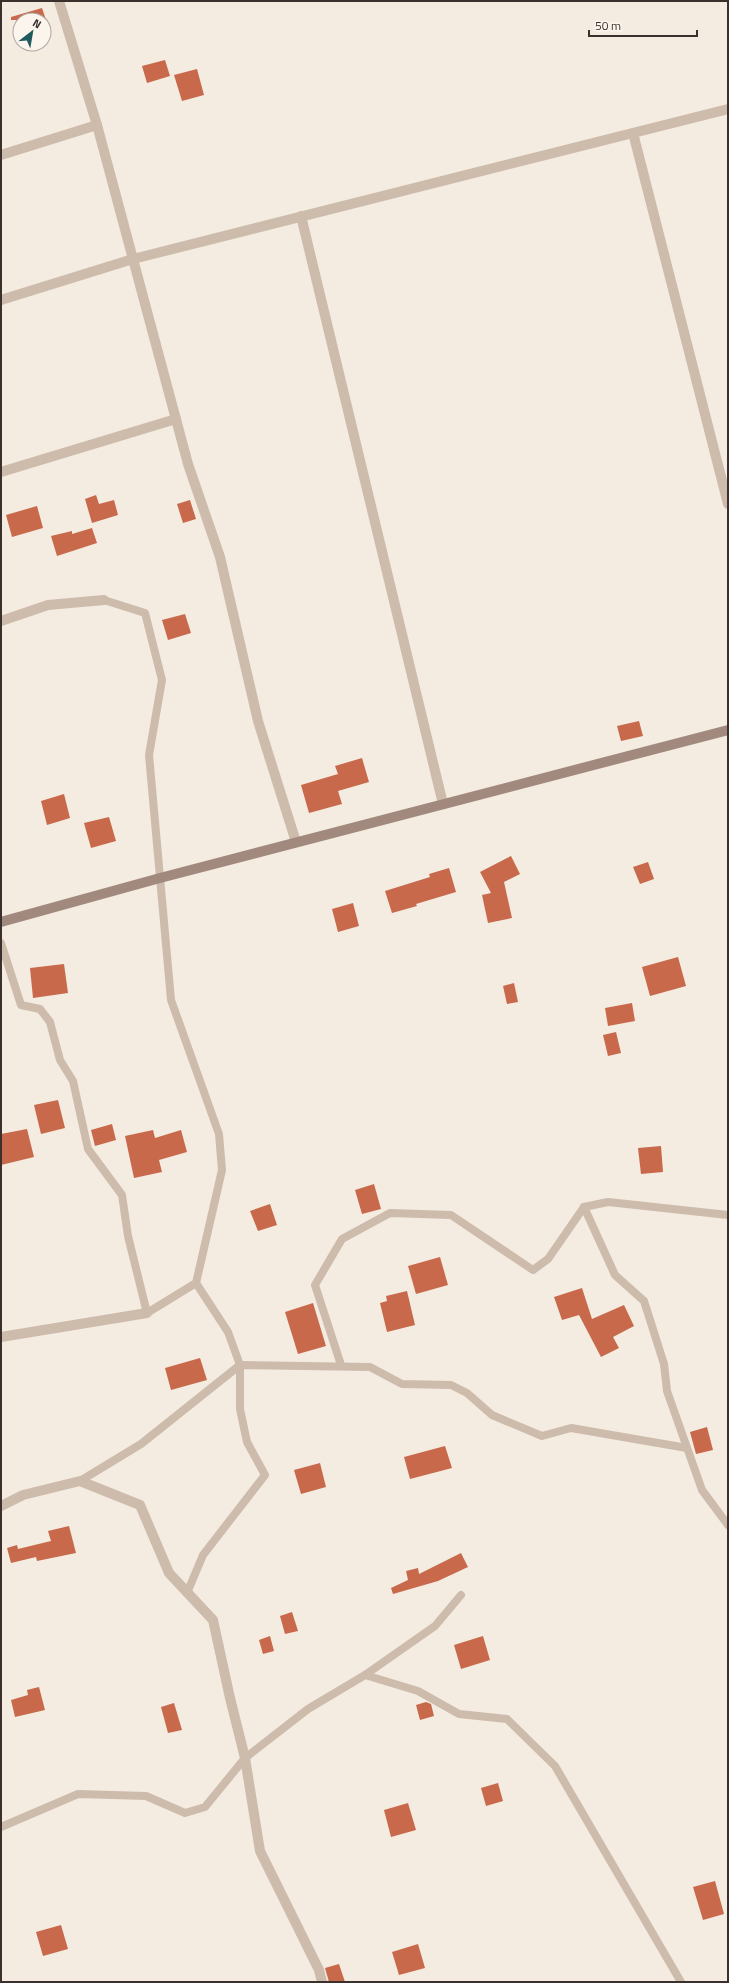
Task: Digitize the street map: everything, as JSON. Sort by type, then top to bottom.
[{"type":"street","points":[[58,1],[97,125],[188,464],[220,557],[258,721],[296,842]]},
{"type":"street","points":[[1,300],[133,259],[728,109]]},
{"type":"street","points":[[1,154],[97,125]]},
{"type":"street","points":[[633,133],[728,504]]},
{"type":"street","points":[[301,216],[443,804]]},
{"type":"street","points":[[1,472],[176,419]]},
{"type":"street","points":[[1,621],[48,605],[104,600]]},
{"type":"street","points":[[1,922],[296,842],[728,730]]},
{"type":"street","points":[[1,1337],[147,1313]]},
{"type":"street","points":[[1,1506],[23,1495],[80,1481],[140,1505],[169,1573],[213,1620],[245,1758],[260,1851],[319,1970],[322,1982]]},
{"type":"lane","points":[[1,942],[20,1005],[40,1009],[50,1022],[60,1060],[73,1081],[88,1149],[122,1195],[128,1236],[147,1313],[196,1283],[222,1170],[218,1134],[171,1000],[149,755],[162,680],[145,613],[104,600]]},
{"type":"lane","points":[[341,1366],[315,1285],[342,1239],[390,1213],[451,1215],[533,1270],[548,1259],[584,1207],[608,1202],[728,1215]]},
{"type":"lane","points":[[584,1207],[615,1275],[644,1301],[664,1364],[667,1391],[702,1490],[728,1525]]},
{"type":"lane","points":[[188,1593],[203,1555],[265,1475],[247,1442],[244,1429],[240,1409],[240,1365],[228,1332],[196,1283]]},
{"type":"lane","points":[[80,1481],[141,1444],[240,1365],[370,1367],[402,1384],[451,1386],[467,1393],[492,1415],[542,1436],[571,1428],[688,1448]]},
{"type":"lane","points":[[1,1827],[78,1794],[146,1796],[185,1813],[205,1807],[245,1758],[308,1709],[365,1675],[435,1626],[461,1595]]},
{"type":"lane","points":[[365,1675],[418,1690],[459,1714],[507,1719],[554,1766],[681,1982]]},
{"type":"building","points":[[42,8],[43,12],[28,12]]},
{"type":"building","points":[[165,60],[170,76],[147,83],[142,66]]},
{"type":"building","points":[[197,69],[204,95],[182,101],[174,75]]},
{"type":"building","points":[[96,495],[99,504],[114,500],[118,515],[92,523],[85,499]]},
{"type":"building","points":[[190,500],[196,519],[183,523],[177,504]]},
{"type":"building","points":[[37,506],[43,528],[12,537],[6,515]]},
{"type":"building","points":[[92,528],[97,543],[57,556],[51,536],[72,531],[72,534]]},
{"type":"building","points":[[185,614],[191,633],[168,640],[162,620]]},
{"type":"building","points":[[639,721],[643,736],[621,741],[617,726]]},
{"type":"building","points":[[362,758],[369,782],[338,791],[342,804],[309,813],[301,785],[338,774],[335,766]]},
{"type":"building","points":[[64,794],[70,818],[47,825],[41,801]]},
{"type":"building","points":[[109,817],[116,841],[91,848],[84,823]]},
{"type":"building","points":[[511,856],[520,874],[504,882],[512,918],[488,923],[482,895],[491,893],[480,872]]},
{"type":"building","points":[[648,862],[654,879],[640,884],[633,867]]},
{"type":"building","points":[[449,868],[456,892],[392,913],[385,891],[430,877],[429,874]]},
{"type":"building","points":[[353,903],[359,926],[338,932],[332,909]]},
{"type":"building","points":[[678,957],[686,986],[650,996],[642,967]]},
{"type":"building","points":[[64,964],[68,993],[33,998],[30,968]]},
{"type":"building","points":[[514,983],[518,1002],[507,1004],[503,986]]},
{"type":"building","points":[[632,1003],[635,1021],[608,1026],[605,1008]]},
{"type":"building","points":[[616,1032],[621,1053],[608,1056],[603,1035]]},
{"type":"building","points":[[58,1100],[65,1128],[41,1134],[34,1105]]},
{"type":"building","points":[[112,1124],[116,1140],[95,1146],[91,1130]]},
{"type":"building","points":[[27,1129],[34,1157],[1,1165],[1,1134]]},
{"type":"building","points":[[153,1130],[155,1138],[181,1130],[187,1152],[159,1160],[162,1172],[134,1178],[125,1136]]},
{"type":"building","points":[[661,1146],[663,1172],[641,1174],[638,1148]]},
{"type":"building","points":[[374,1184],[381,1209],[362,1214],[355,1190]]},
{"type":"building","points":[[270,1204],[277,1225],[258,1231],[250,1211]]},
{"type":"building","points":[[440,1257],[448,1285],[416,1294],[408,1266]]},
{"type":"building","points":[[582,1288],[592,1319],[624,1305],[634,1326],[613,1337],[619,1348],[601,1357],[579,1315],[562,1320],[554,1297]]},
{"type":"building","points":[[407,1291],[415,1325],[387,1332],[380,1303],[387,1301],[386,1296]]},
{"type":"building","points":[[313,1303],[326,1346],[298,1354],[285,1312]]},
{"type":"building","points":[[200,1358],[207,1380],[171,1390],[165,1368]]},
{"type":"building","points":[[707,1427],[713,1450],[696,1454],[690,1432]]},
{"type":"building","points":[[445,1446],[452,1468],[410,1479],[404,1457]]},
{"type":"building","points":[[320,1463],[326,1487],[301,1494],[294,1470]]},
{"type":"building","points":[[69,1526],[76,1553],[37,1561],[36,1557],[11,1563],[7,1548],[17,1545],[18,1549],[51,1541],[48,1531]]},
{"type":"building","points":[[461,1553],[468,1567],[438,1581],[393,1594],[391,1588],[408,1580],[406,1571],[418,1568],[419,1574]]},
{"type":"building","points":[[292,1612],[298,1631],[285,1634],[280,1616]]},
{"type":"building","points":[[270,1636],[274,1651],[263,1654],[259,1640]]},
{"type":"building","points":[[483,1636],[490,1660],[461,1669],[454,1645]]},
{"type":"building","points":[[39,1687],[45,1710],[15,1717],[11,1700],[28,1695],[27,1690]]},
{"type":"building","points":[[426,1702],[431,1704],[434,1716],[420,1720],[416,1705]]},
{"type":"building","points":[[174,1703],[182,1730],[168,1733],[161,1707]]},
{"type":"building","points":[[498,1783],[503,1801],[486,1806],[481,1788]]},
{"type":"building","points":[[408,1803],[416,1830],[391,1837],[384,1810]]},
{"type":"building","points":[[715,1881],[724,1914],[703,1920],[693,1887]]},
{"type":"building","points":[[61,1925],[68,1949],[43,1956],[36,1932]]},
{"type":"building","points":[[418,1944],[425,1968],[399,1975],[392,1952]]},
{"type":"building","points":[[339,1964],[345,1982],[329,1982],[325,1968]]}]
